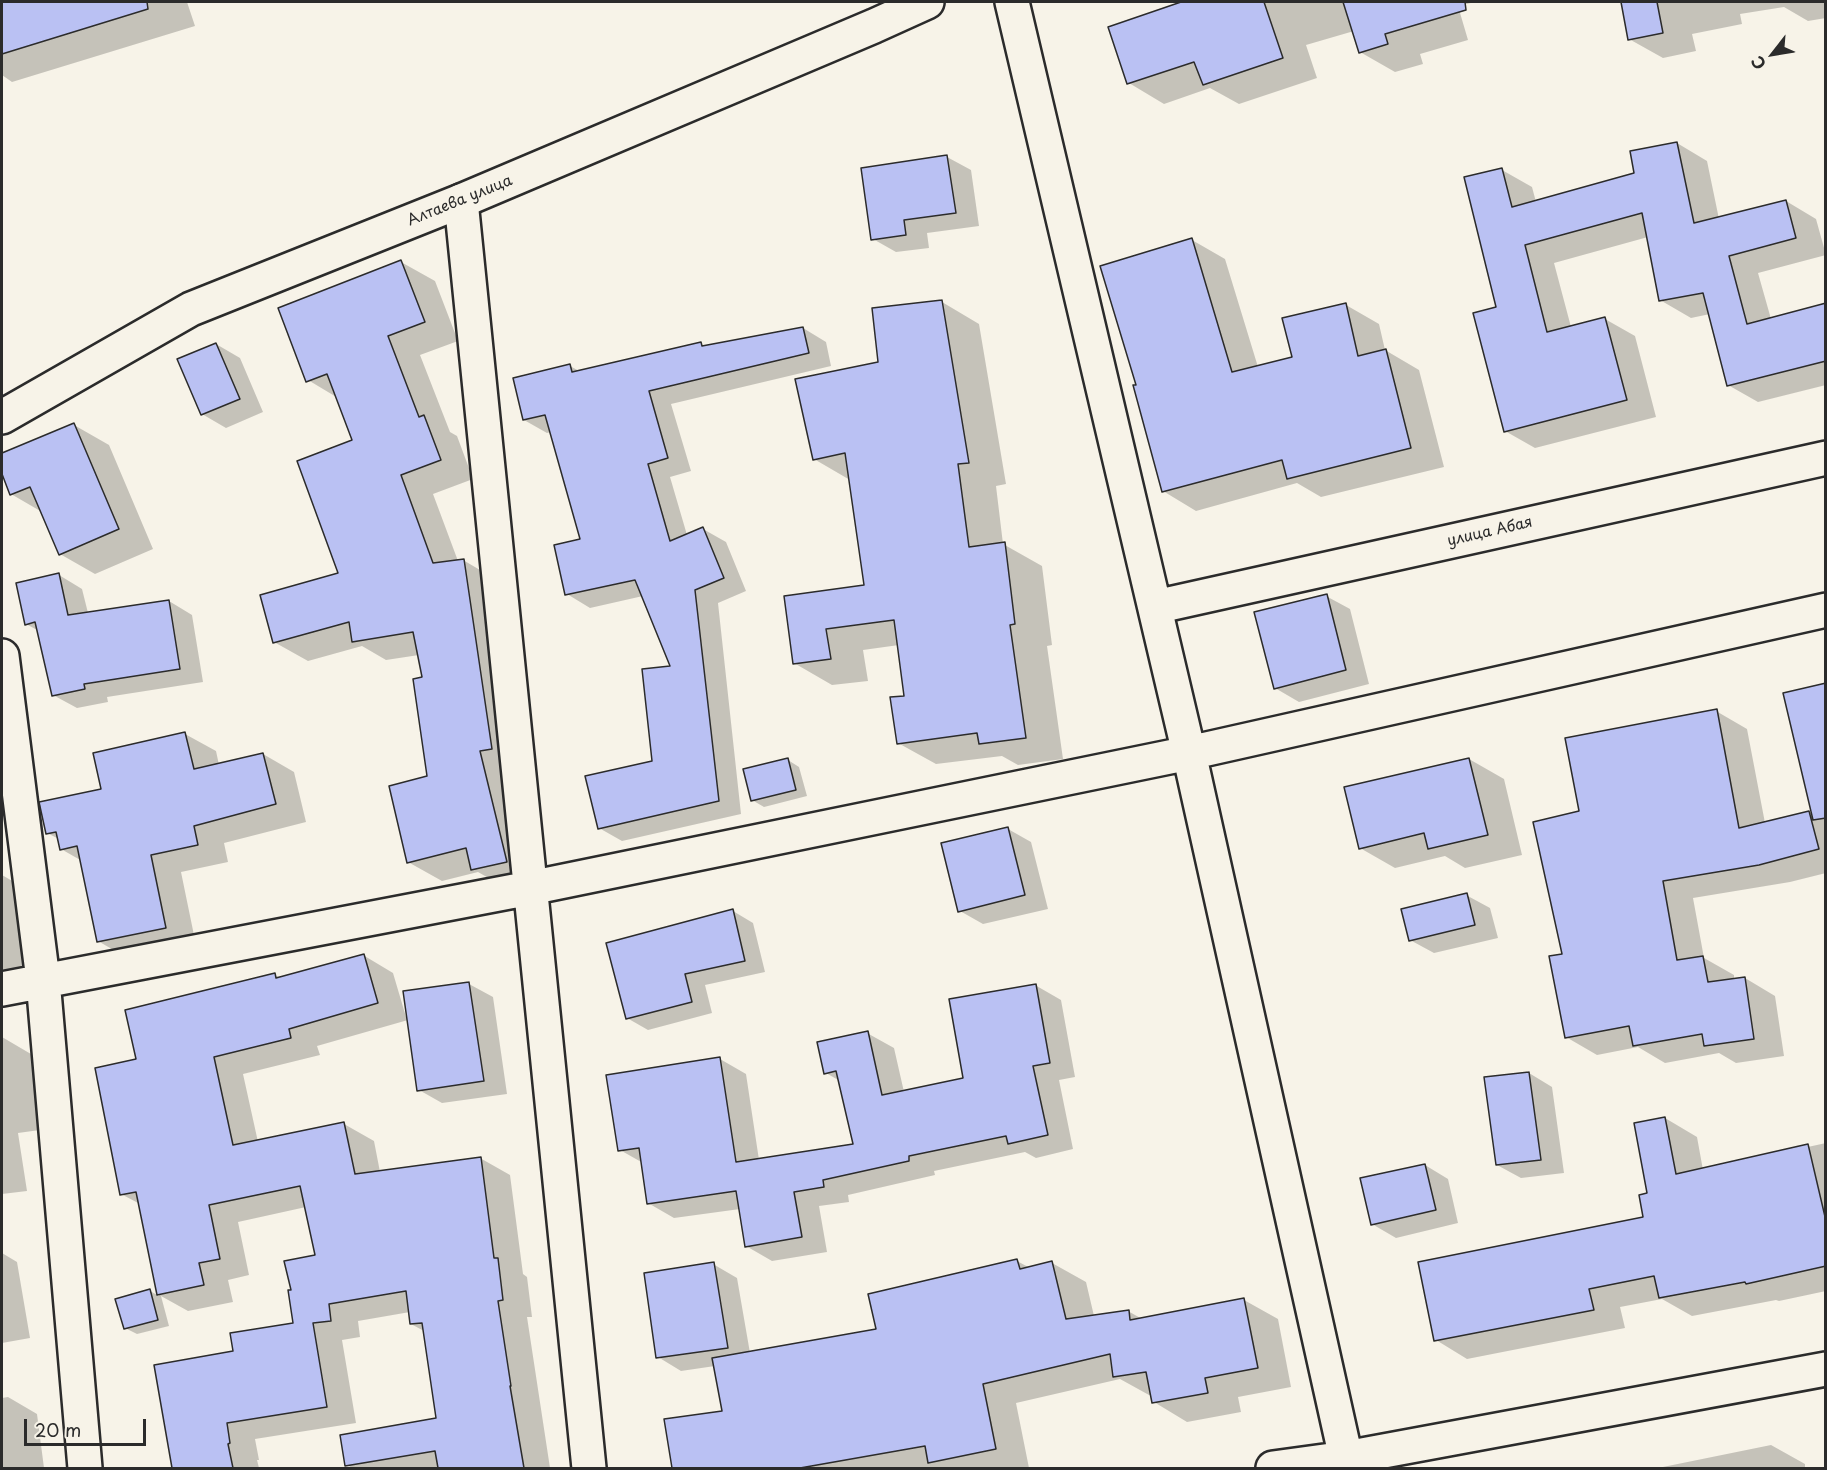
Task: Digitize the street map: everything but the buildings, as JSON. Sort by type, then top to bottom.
[{"type":"street","name":"Алтаева улица","points":[[2,417],[191,309],[461,201],[927,2]]},
{"type":"street","points":[[1012,2],[1189,753],[1346,1458]]},
{"type":"street","points":[[461,201],[589,1468]]},
{"type":"street","name":"улица Абая","points":[[1155,607],[1826,458]]},
{"type":"street","points":[[2,988],[530,888],[1189,753],[1826,610]]},
{"type":"street","points":[[2,656],[43,980],[85,1468]]},
{"type":"street","points":[[1273,1468],[1346,1458],[1826,1369]]}]
